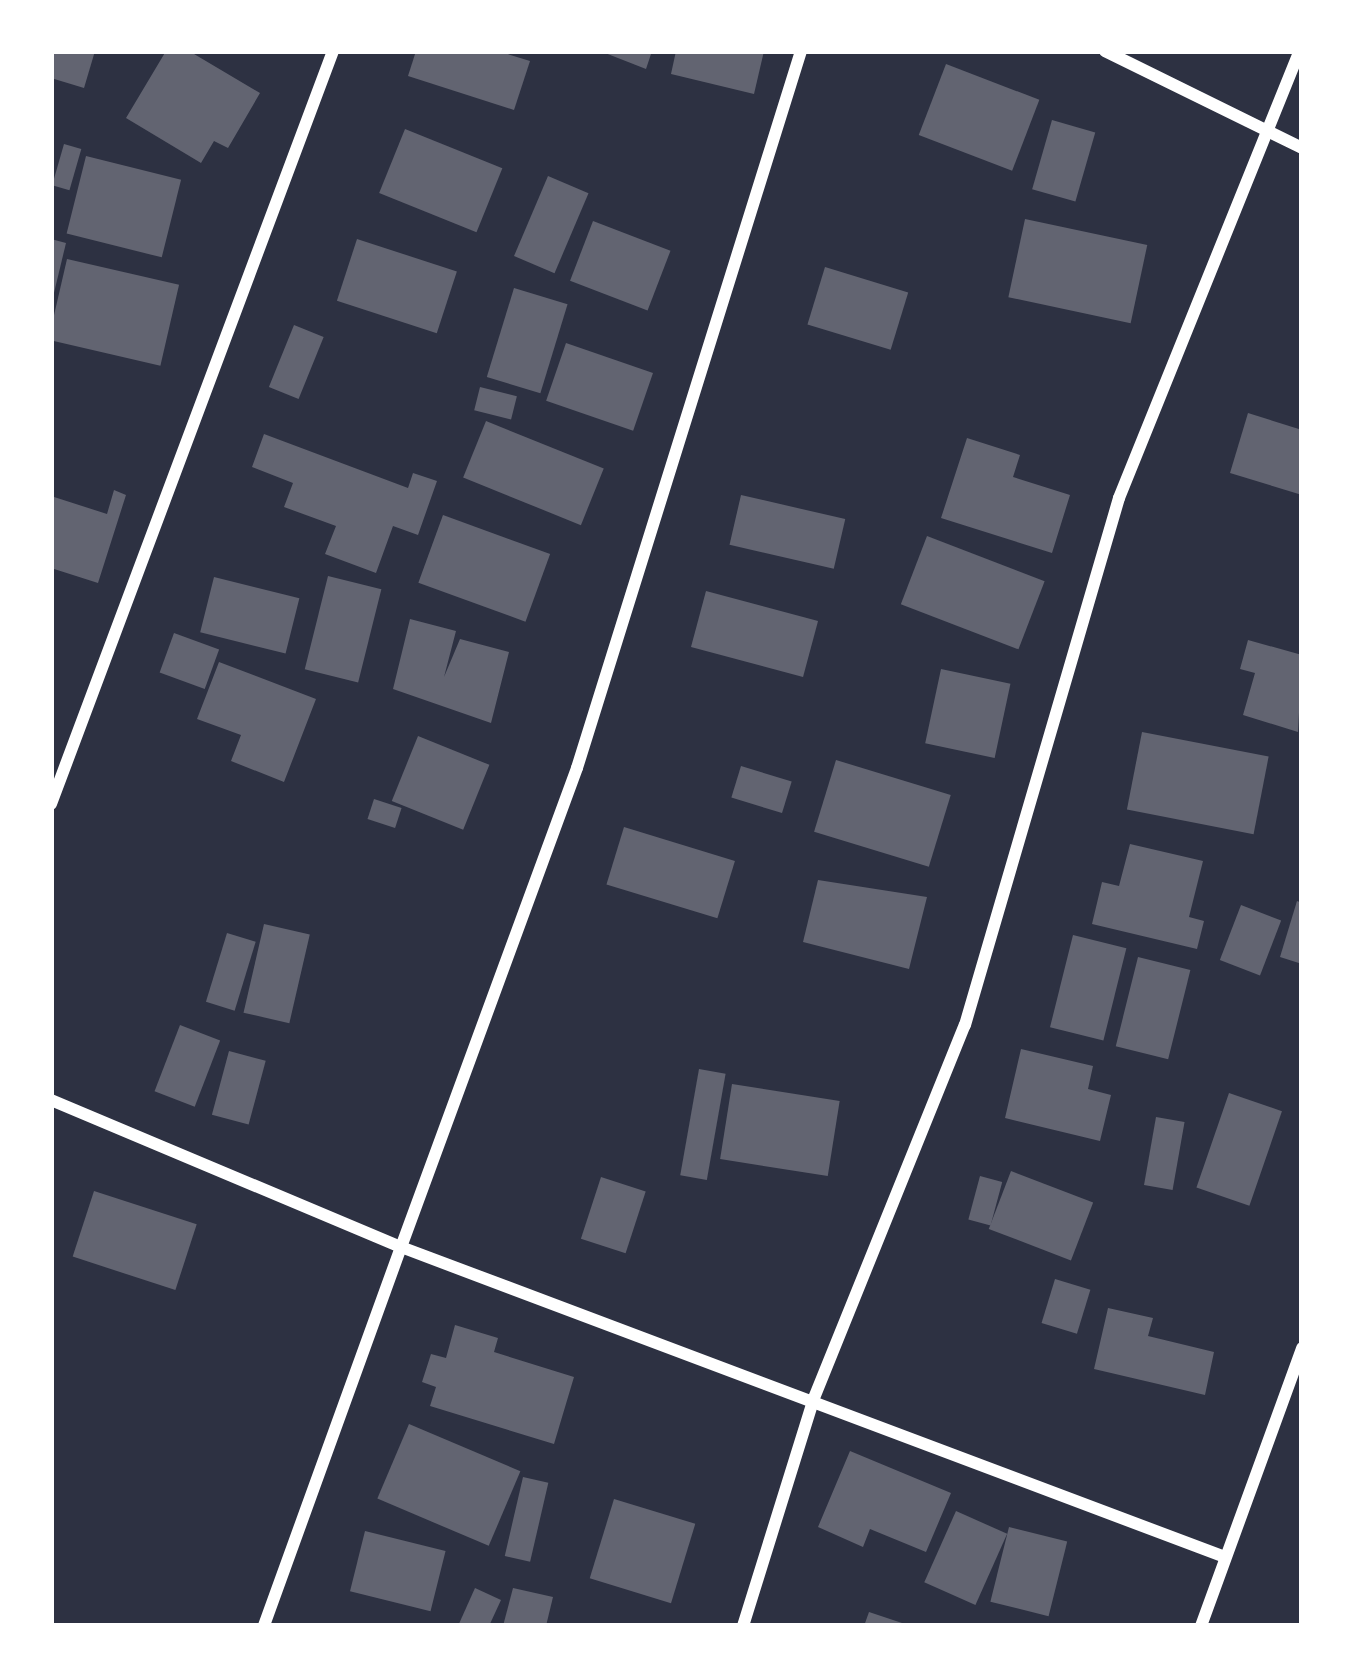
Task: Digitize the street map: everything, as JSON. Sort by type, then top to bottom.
[{"type":"street","points":[[51,804],[333,51]]},
{"type":"street","points":[[264,1626],[577,768],[801,51]]},
{"type":"street","points":[[1105,51],[1302,148]]},
{"type":"street","points":[[743,1626],[814,1399],[965,1025],[1086,594],[1300,51]]},
{"type":"street","points":[[51,1100],[401,1247],[1225,1557]]},
{"type":"street","points":[[1201,1626],[1302,1348]]},
{"type":"building","points":[[51,51],[95,51],[84,88],[51,78]]},
{"type":"building","points":[[166,51],[189,51],[260,93],[228,148],[214,141],[201,163],[126,118]]},
{"type":"building","points":[[416,51],[498,51],[530,61],[514,110],[408,76]]},
{"type":"building","points":[[600,51],[652,51],[646,69]]},
{"type":"building","points":[[676,51],[764,51],[754,94],[671,74]]},
{"type":"building","points":[[946,64],[1039,100],[1012,171],[919,135]]},
{"type":"building","points":[[1052,120],[1095,132],[1075,202],[1032,189]]},
{"type":"building","points":[[405,129],[502,168],[477,232],[379,193]]},
{"type":"building","points":[[64,144],[81,149],[69,190],[52,185]]},
{"type":"building","points":[[86,156],[181,180],[162,257],[67,234]]},
{"type":"building","points":[[548,176],[589,193],[555,273],[514,256]]},
{"type":"building","points":[[1025,219],[1147,245],[1131,323],[1008,297]]},
{"type":"building","points":[[593,221],[670,251],[648,310],[570,281]]},
{"type":"building","points":[[51,239],[66,243],[53,297],[51,296]]},
{"type":"building","points":[[357,239],[457,271],[437,333],[337,301]]},
{"type":"building","points":[[67,259],[179,285],[160,366],[51,340]]},
{"type":"building","points":[[825,267],[908,292],[891,350],[807,324]]},
{"type":"building","points":[[514,288],[568,304],[540,393],[487,377]]},
{"type":"building","points":[[294,325],[324,337],[299,399],[269,387]]},
{"type":"building","points":[[566,343],[653,373],[633,431],[546,401]]},
{"type":"building","points":[[480,387],[517,396],[511,419],[474,410]]},
{"type":"building","points":[[1248,413],[1302,430],[1302,495],[1230,473]]},
{"type":"building","points":[[486,421],[604,469],[581,525],[463,478]]},
{"type":"building","points":[[264,434],[408,488],[413,473],[437,481],[418,535],[393,526],[376,573],[325,554],[336,526],[284,507],[293,483],[252,467]]},
{"type":"building","points":[[967,438],[1020,455],[1013,477],[1070,495],[1052,553],[941,518]]},
{"type":"building","points":[[114,490],[126,495],[98,583],[51,568],[51,496],[107,514]]},
{"type":"building","points":[[741,495],[845,519],[834,569],[730,545]]},
{"type":"building","points":[[443,515],[550,554],[525,622],[418,583]]},
{"type":"building","points":[[927,536],[1045,581],[1018,649],[901,604]]},
{"type":"building","points":[[328,576],[381,589],[358,682],[305,669]]},
{"type":"building","points":[[214,577],[299,598],[286,654],[200,632]]},
{"type":"building","points":[[706,591],[818,621],[803,677],[691,647]]},
{"type":"building","points":[[410,619],[456,631],[444,677],[460,639],[509,652],[491,723],[393,689]]},
{"type":"building","points":[[174,633],[219,649],[205,689],[160,672]]},
{"type":"building","points":[[1248,640],[1302,655],[1298,732],[1243,715],[1255,673],[1240,669]]},
{"type":"building","points":[[219,662],[316,699],[284,782],[231,761],[241,735],[197,719]]},
{"type":"building","points":[[941,669],[1010,684],[995,758],[925,743]]},
{"type":"building","points":[[1142,732],[1269,757],[1254,834],[1127,810]]},
{"type":"building","points":[[418,736],[489,765],[463,830],[392,801]]},
{"type":"building","points":[[836,760],[951,795],[929,867],[814,832]]},
{"type":"building","points":[[741,766],[792,781],[782,813],[731,798]]},
{"type":"building","points":[[374,799],[402,808],[395,828],[368,819]]},
{"type":"building","points":[[624,827],[735,861],[717,918],[606,884]]},
{"type":"building","points":[[1130,844],[1203,861],[1189,917],[1204,921],[1197,949],[1092,924],[1102,882],[1119,886]]},
{"type":"building","points":[[818,880],[927,897],[909,969],[803,942]]},
{"type":"building","points":[[1297,901],[1302,903],[1302,964],[1280,957]]},
{"type":"building","points":[[1241,905],[1281,920],[1260,975],[1220,960]]},
{"type":"building","points":[[264,924],[310,935],[289,1023],[244,1013]]},
{"type":"building","points":[[227,933],[256,942],[235,1011],[206,1002]]},
{"type":"building","points":[[1073,935],[1126,948],[1103,1040],[1050,1027]]},
{"type":"building","points":[[1138,957],[1190,970],[1168,1059],[1116,1046]]},
{"type":"building","points":[[180,1025],[220,1040],[195,1107],[155,1091]]},
{"type":"building","points":[[1021,1049],[1093,1066],[1088,1089],[1111,1095],[1100,1141],[1005,1118]]},
{"type":"building","points":[[229,1051],[266,1061],[249,1125],[212,1115]]},
{"type":"building","points":[[699,1069],[726,1074],[707,1180],[680,1175]]},
{"type":"building","points":[[732,1084],[840,1101],[828,1176],[720,1159]]},
{"type":"building","points":[[1229,1093],[1282,1111],[1249,1206],[1196,1188]]},
{"type":"building","points":[[1156,1117],[1185,1122],[1173,1190],[1144,1185]]},
{"type":"building","points":[[1011,1171],[1093,1203],[1071,1260],[989,1229]]},
{"type":"building","points":[[980,1176],[1002,1182],[991,1225],[968,1219]]},
{"type":"building","points":[[601,1177],[646,1192],[626,1253],[581,1239]]},
{"type":"building","points":[[94,1191],[197,1224],[175,1290],[73,1257]]},
{"type":"building","points":[[1055,1279],[1090,1290],[1077,1334],[1042,1323]]},
{"type":"building","points":[[1108,1308],[1153,1318],[1148,1336],[1214,1352],[1205,1395],[1094,1369]]},
{"type":"building","points":[[455,1325],[498,1338],[494,1352],[574,1377],[554,1444],[430,1406],[436,1387],[422,1382],[431,1354],[446,1358]]},
{"type":"building","points":[[409,1424],[520,1471],[489,1546],[377,1499]]},
{"type":"building","points":[[850,1451],[951,1493],[926,1552],[870,1529],[863,1547],[818,1527]]},
{"type":"building","points":[[523,1477],[548,1483],[530,1562],[505,1556]]},
{"type":"building","points":[[614,1499],[695,1524],[671,1603],[590,1578]]},
{"type":"building","points":[[956,1511],[1007,1534],[975,1605],[924,1582]]},
{"type":"building","points":[[1009,1527],[1067,1542],[1049,1616],[990,1602]]},
{"type":"building","points":[[365,1531],[446,1551],[431,1611],[350,1591]]},
{"type":"building","points":[[475,1588],[501,1600],[489,1626],[458,1626]]},
{"type":"building","points":[[513,1588],[553,1597],[546,1626],[503,1626]]},
{"type":"building","points":[[869,1612],[908,1625],[908,1626],[864,1626]]}]
